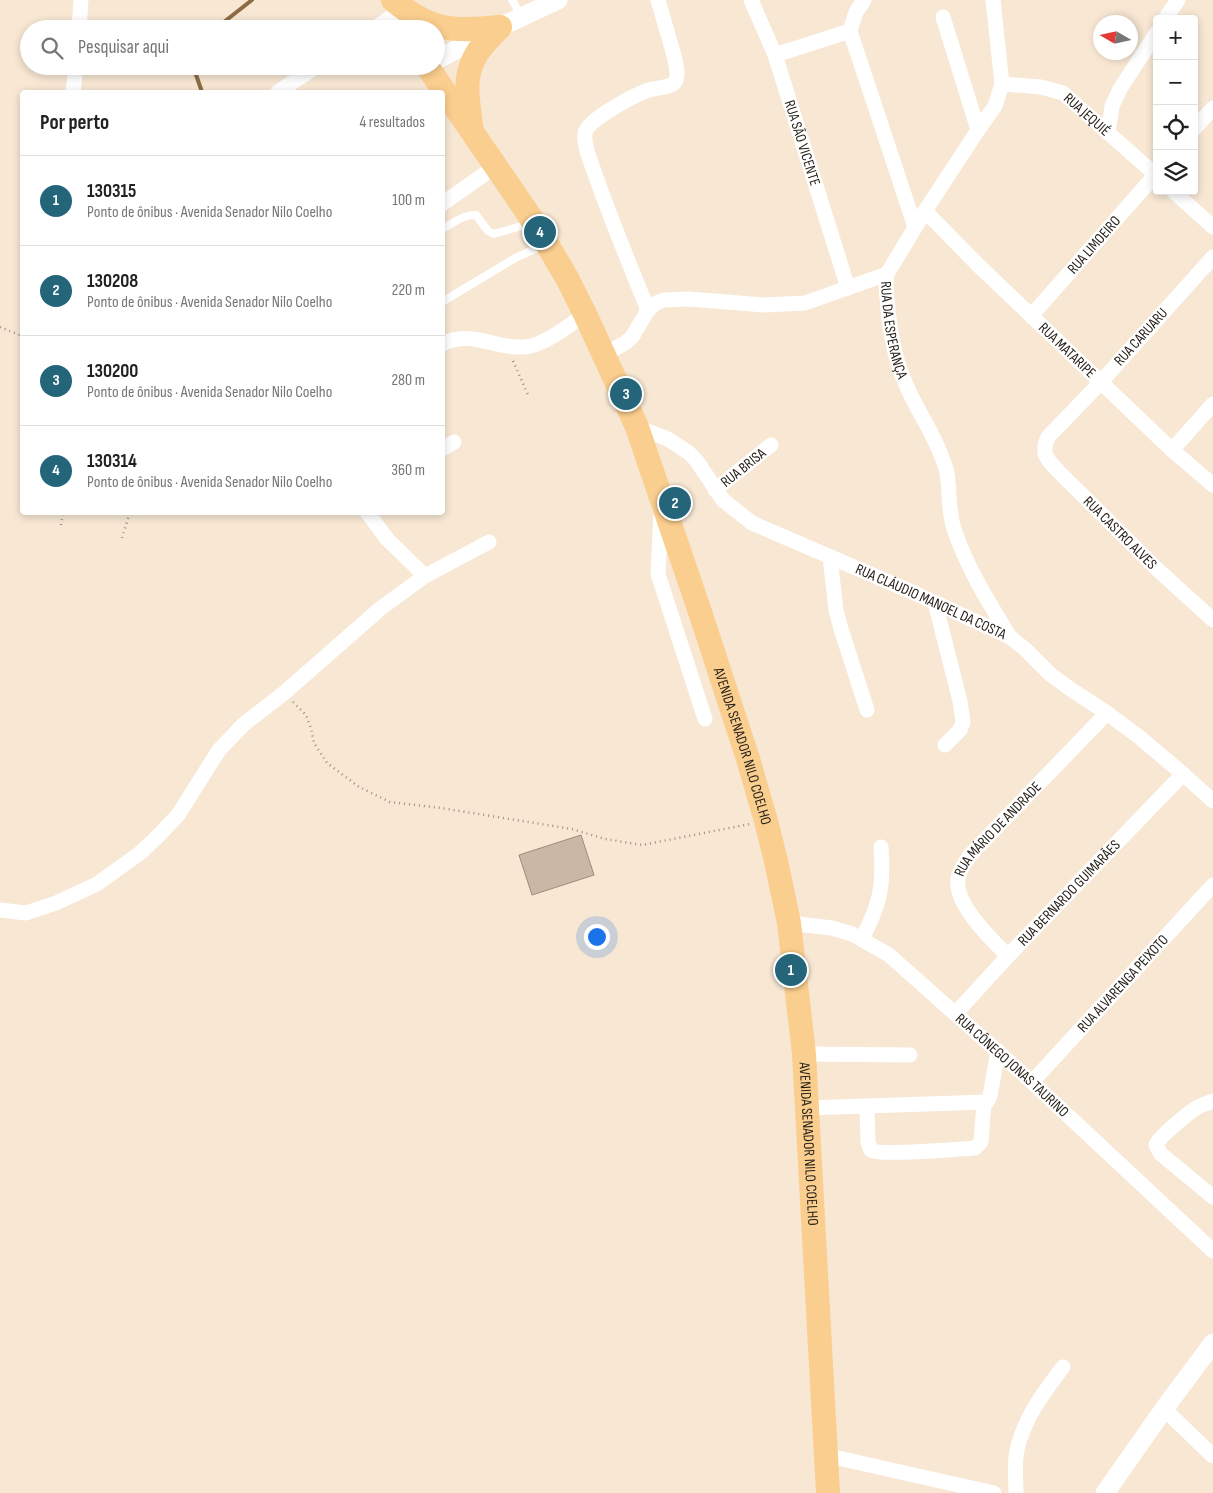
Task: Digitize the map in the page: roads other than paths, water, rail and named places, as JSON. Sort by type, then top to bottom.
[{"type":"main road","points":[[389,15],[406,11],[420,20]]},
{"type":"main road","points":[[445,28],[470,30],[500,27]]},
{"type":"main road","points":[[471,130],[467,94],[470,69],[473,59],[481,47],[500,27]]},
{"type":"main road","name":"AVENIDA SENADOR NILO COELHO","points":[[433,75],[444,90]]},
{"type":"main road","name":"AVENIDA SENADOR NILO COELHO","points":[[445,92],[534,223],[567,278],[637,427],[739,732],[766,821],[789,923],[804,1054],[828,1493]]},
{"type":"street","points":[[80,20],[81,0]]},
{"type":"street","points":[[445,55],[558,0]]},
{"type":"street","points":[[648,310],[606,204],[584,135],[586,128],[596,118],[646,91],[668,86],[676,81],[677,69],[675,59],[658,0]]},
{"type":"street","name":"RUA SÃO VICENTE","points":[[751,0],[775,56],[848,288]]},
{"type":"street","points":[[864,0],[856,12],[850,31],[915,227]]},
{"type":"street","name":"RUA DA ESPERANÇA","points":[[994,0],[1002,84],[995,106],[925,211],[887,274],[886,294],[893,346],[898,365],[940,452],[947,472],[950,512],[954,529],[982,592],[1010,637]]},
{"type":"street","points":[[1169,15],[1178,0]]},
{"type":"street","points":[[943,17],[978,130]]},
{"type":"street","points":[[775,56],[850,31]]},
{"type":"street","points":[[1108,133],[1112,106],[1120,89],[1153,38]]},
{"type":"street","points":[[73,90],[75,75]]},
{"type":"street","points":[[281,90],[304,75]]},
{"type":"street","name":"RUA JEQUIÉ","points":[[1002,84],[1041,87],[1063,94],[1153,172]]},
{"type":"street","points":[[1198,125],[1213,108]]},
{"type":"street","points":[[445,202],[496,166]]},
{"type":"street","name":"RUA LIMOEIRO","points":[[1031,316],[1153,178]]},
{"type":"street","points":[[1177,195],[1213,227]]},
{"type":"street","name":"RUA MATARIPE","points":[[925,211],[1031,316],[1172,450],[1213,485]]},
{"type":"street","name":"RUA CARUARU","points":[[1048,438],[1213,257]]},
{"type":"street","points":[[604,355],[632,337],[648,310],[656,303],[664,300],[689,299],[765,305],[805,303],[887,274]]},
{"type":"street","points":[[445,343],[457,338],[481,340],[522,348],[542,343],[585,314]]},
{"type":"street","points":[[1172,450],[1213,404]]},
{"type":"street","name":"RUA CLÁUDIO MANOEL DA COSTA","points":[[637,427],[668,440],[689,453],[696,460],[723,500],[752,523],[1010,637],[1025,648],[1050,674],[1107,713],[1183,774],[1213,801]]},
{"type":"street","name":"RUA CASTRO ALVES","points":[[1048,438],[1045,445],[1045,454],[1058,472],[1150,562],[1213,620]]},
{"type":"street","name":"RUA BRISA","points":[[715,490],[771,445]]},
{"type":"street","points":[[662,498],[658,574],[704,719]]},
{"type":"street","points":[[369,515],[387,539],[424,576]]},
{"type":"street","points":[[0,910],[26,913],[56,903],[97,884],[140,853],[178,814],[219,750],[244,724],[284,693],[381,608],[424,576],[489,542]]},
{"type":"street","points":[[830,557],[836,610],[867,710]]},
{"type":"street","points":[[935,603],[960,701],[963,722],[960,730],[944,745]]},
{"type":"street","name":"RUA MÁRIO DE ANDRADE","points":[[1008,956],[987,935],[967,910],[957,882],[960,870],[970,855],[1107,713]]},
{"type":"street","name":"RUA BERNARDO GUIMARÃES","points":[[956,1013],[1008,956],[1183,774]]},
{"type":"street","points":[[862,939],[872,919],[880,893],[883,873],[881,847]]},
{"type":"street","name":"RUA ALVARENGA PEIXOTO","points":[[1032,1082],[1213,885]]},
{"type":"street","name":"RUA CÔNEGO JONAS TAURINO","points":[[789,923],[832,928],[852,934],[889,956],[998,1051],[1213,1251]]},
{"type":"street","points":[[806,1108],[987,1102],[990,1096],[998,1051]]},
{"type":"street","points":[[804,1054],[910,1055]]},
{"type":"street","points":[[1213,1101],[1197,1108],[1161,1137],[1156,1145],[1161,1154],[1213,1197]]},
{"type":"street","points":[[867,1107],[868,1142],[871,1150],[878,1152],[906,1152],[976,1148],[981,1142],[984,1102]]},
{"type":"street","points":[[1105,1493],[1164,1409],[1213,1344]]},
{"type":"street","points":[[1016,1493],[1017,1450],[1023,1432],[1039,1400],[1063,1367]]},
{"type":"street","points":[[1164,1409],[1213,1456]]},
{"type":"street","points":[[826,1456],[994,1493]]},
{"type":"lane","points":[[512,0],[522,17]]},
{"type":"lane","points":[[445,227],[472,215],[476,216],[488,231],[494,234],[500,234],[534,223]]},
{"type":"lane","points":[[445,300],[517,257],[546,244]]},
{"type":"waterway","points":[[226,20],[252,0]]},
{"type":"waterway","points":[[196,75],[201,90]]},
{"type":"place","name":"130314","points":[[540,232]]},
{"type":"place","name":"130200","points":[[626,394]]},
{"type":"place","name":"130208","points":[[675,503]]},
{"type":"place","name":"130315","points":[[791,970]]}]
